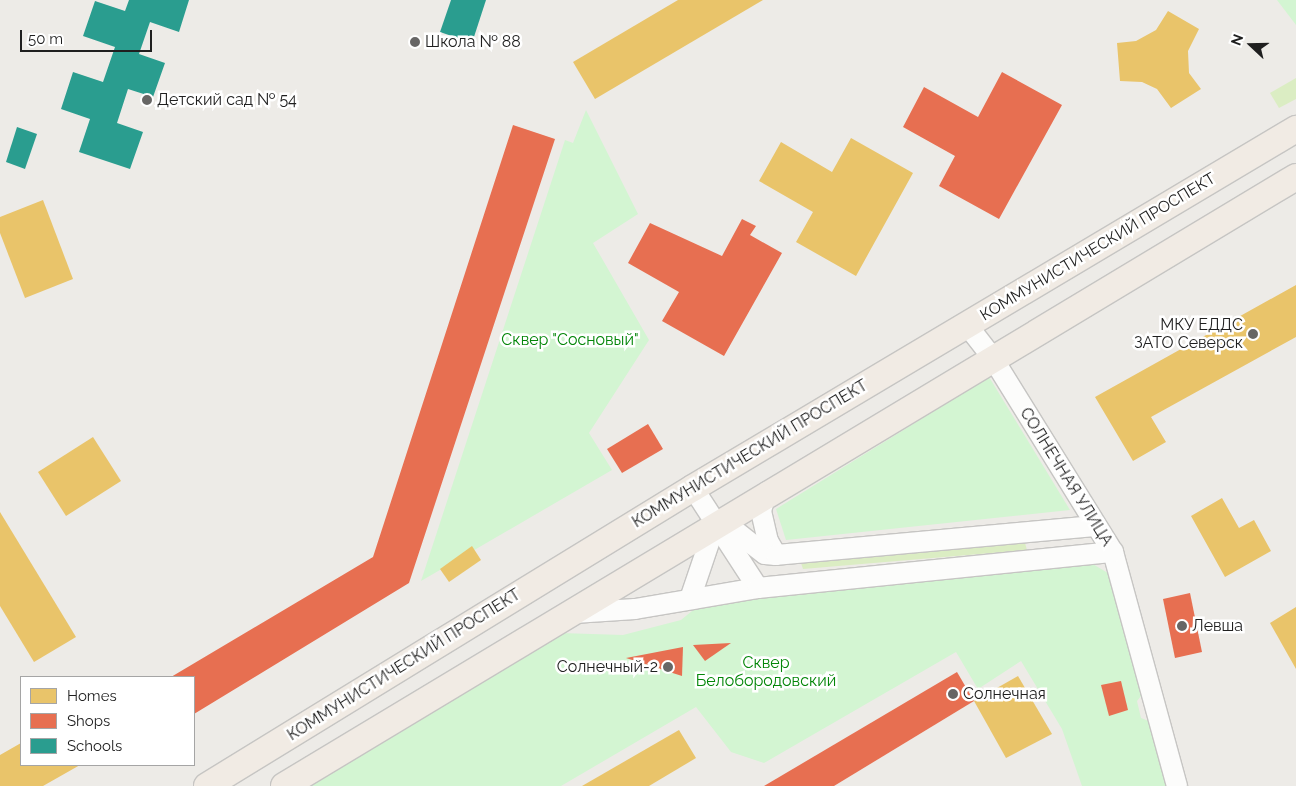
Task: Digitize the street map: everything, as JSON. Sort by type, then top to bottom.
[{"type":"main road","name":"КОММУНИСТИЧЕСКИЙ ПРОСПЕКТ","points":[[207,786],[693,488],[1296,130]]},
{"type":"main road","points":[[284,786],[565,614],[715,526],[767,492],[992,356],[1296,176]]},
{"type":"street","name":"СОЛНЕЧНАЯ УЛИЦА","points":[[967,325],[992,356],[1113,552],[1178,786]]},
{"type":"street","points":[[693,488],[715,526],[758,588]]},
{"type":"street","points":[[767,492],[761,511],[768,541],[776,555]]},
{"type":"street","points":[[715,526],[734,530],[765,554],[776,555],[1096,526]]},
{"type":"street","points":[[690,600],[715,526]]},
{"type":"street","points":[[565,614],[690,600],[758,588],[1113,552]]},
{"type":"green space","points":[[1277,0],[1296,0],[1296,25]]},
{"type":"green space","points":[[1296,78],[1296,99],[1279,108],[1270,93]]},
{"type":"green space","name":"Сквер \"Сосновый\"","points":[[586,110],[638,214],[593,243],[649,340],[589,433],[612,470],[421,581],[565,140],[573,143]]},
{"type":"green space","points":[[989,377],[1070,510],[786,540],[776,509]]},
{"type":"green space","points":[[1025,543],[1027,550],[803,569],[801,563]]},
{"type":"green space","name":"Сквер Белобородовский","points":[[1091,563],[1113,576],[1145,691],[1137,701],[1141,718],[1156,724],[1171,786],[1082,786],[1062,729],[1021,661],[978,689],[956,652],[764,763],[731,752],[696,707],[561,786],[311,786],[560,633],[623,635],[681,620],[703,602]]},
{"type":"building: Homes","points":[[678,0],[763,0],[595,99],[573,62]]},
{"type":"building: Homes","points":[[1168,11],[1199,29],[1188,51],[1189,73],[1201,89],[1171,108],[1157,89],[1142,82],[1120,81],[1117,43],[1136,41],[1156,30]]},
{"type":"building: Homes","points":[[851,138],[913,173],[856,276],[796,242],[813,212],[759,181],[781,142],[832,172]]},
{"type":"building: Homes","points":[[43,200],[73,279],[25,298],[0,233],[0,217]]},
{"type":"building: Homes","points":[[1296,285],[1296,337],[1151,417],[1166,442],[1133,461],[1095,397]]},
{"type":"building: Homes","points":[[93,437],[121,481],[66,516],[38,472]]},
{"type":"building: Homes","points":[[1222,498],[1239,528],[1254,520],[1271,551],[1225,577],[1191,516]]},
{"type":"building: Homes","points":[[0,512],[76,637],[34,662],[0,606]]},
{"type":"building: Homes","points":[[472,546],[481,560],[449,582],[440,569]]},
{"type":"building: Homes","points":[[1296,607],[1296,669],[1270,623]]},
{"type":"building: Homes","points":[[1018,676],[1052,734],[1006,758],[974,701]]},
{"type":"building: Homes","points":[[679,730],[696,758],[649,786],[582,786]]},
{"type":"building: Homes","points":[[20,744],[20,766],[78,766],[43,786],[0,786],[0,755]]},
{"type":"building: Shops","points":[[1002,72],[1062,105],[999,219],[939,186],[955,156],[903,127],[924,87],[978,117]]},
{"type":"building: Shops","points":[[513,125],[555,139],[409,583],[195,713],[195,676],[173,676],[373,557]]},
{"type":"building: Shops","points":[[742,219],[756,226],[750,235],[782,253],[724,356],[662,321],[679,292],[628,263],[650,223],[722,256]]},
{"type":"building: Shops","points":[[648,424],[663,449],[622,473],[607,449]]},
{"type":"building: Shops","name":"Левша","points":[[1190,593],[1202,652],[1175,658],[1163,599]]},
{"type":"building: Shops","points":[[731,643],[705,661],[693,645]]},
{"type":"building: Shops","name":"Солнечный-2","points":[[683,647],[682,676],[626,658]]},
{"type":"building: Shops","points":[[957,672],[974,701],[834,786],[764,786]]},
{"type":"building: Shops","points":[[1121,681],[1128,710],[1109,716],[1101,685]]},
{"type":"building: Schools","points":[[129,0],[189,0],[179,32],[150,22],[139,54],[165,63],[153,97],[128,89],[117,123],[143,132],[130,169],[79,152],[90,119],[61,109],[73,72],[103,82],[115,47],[83,36],[95,1],[125,11]]},
{"type":"building: Schools","points":[[451,0],[486,0],[472,43],[440,32]]},
{"type":"building: Schools","points":[[17,127],[37,134],[25,169],[6,162]]},
{"type":"place","name":"Школа № 88","points":[[415,42]]},
{"type":"place","name":"Детский сад № 54","points":[[147,100]]},
{"type":"place","name":"МКУ ЕДДС ЗАТО Северск","points":[[1253,334]]},
{"type":"place","name":"Левша","points":[[1182,626]]},
{"type":"place","name":"Солнечный-2","points":[[668,667]]},
{"type":"place","name":"Солнечная","points":[[953,694]]}]
